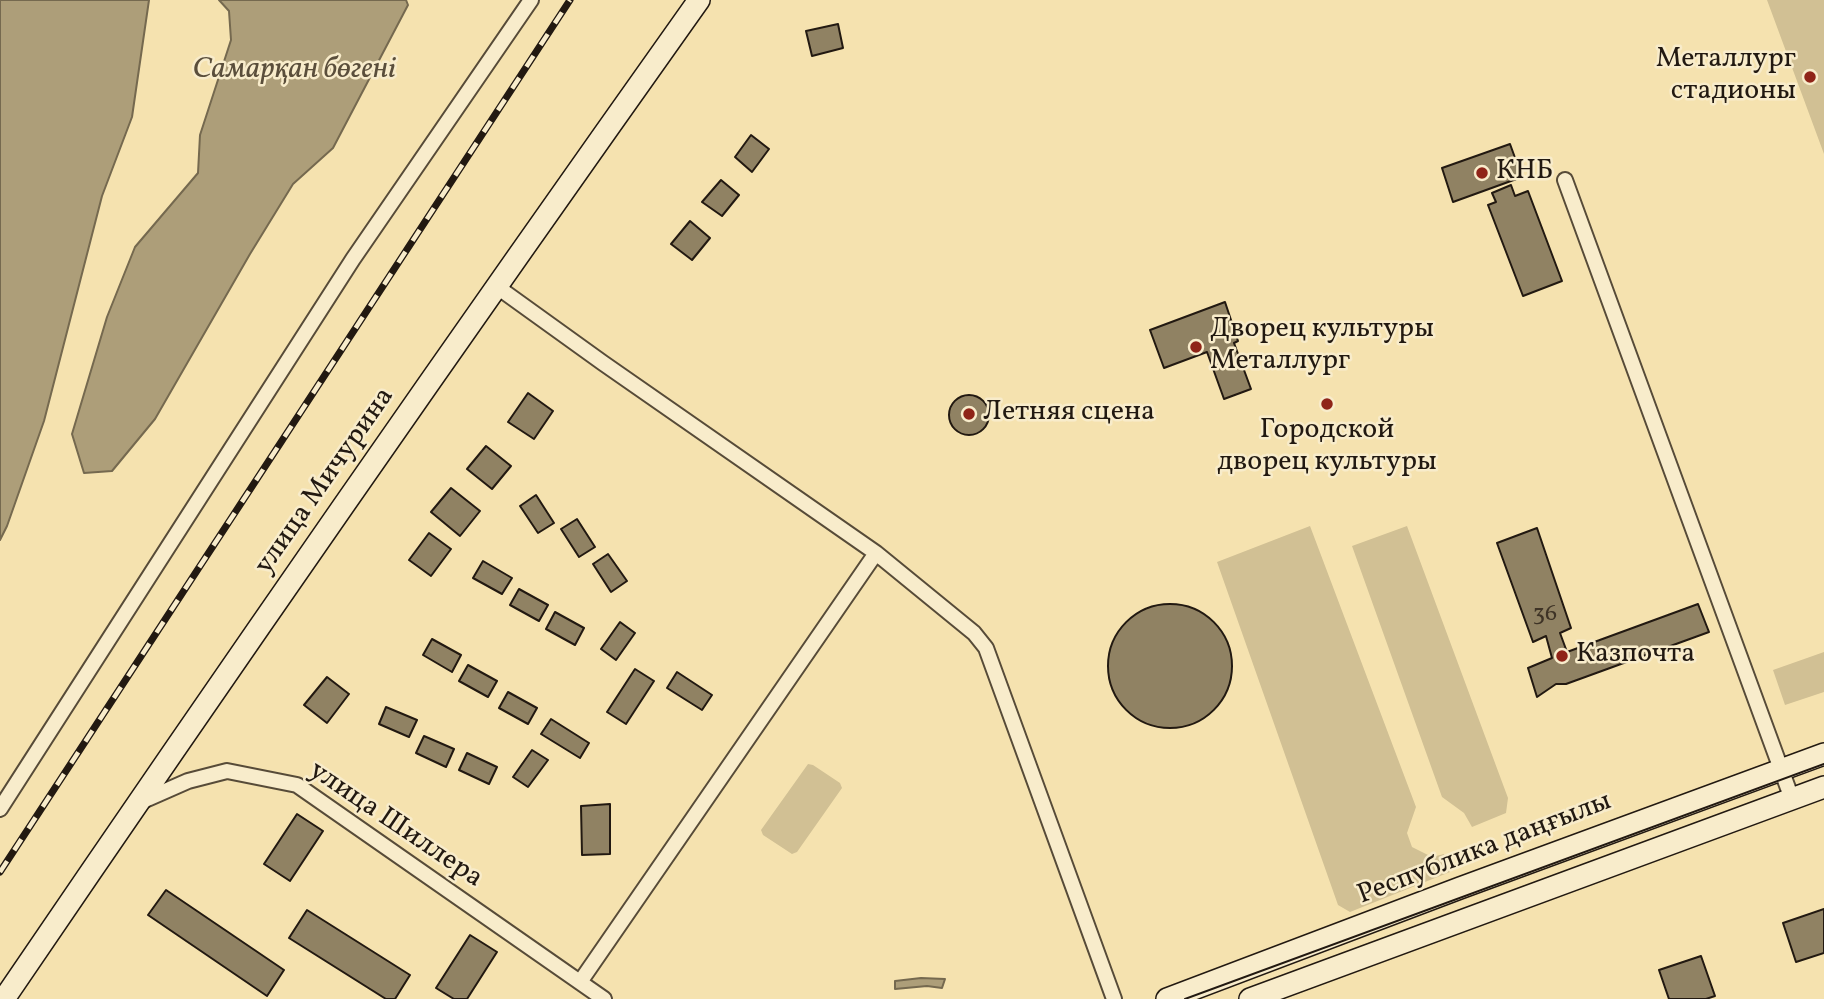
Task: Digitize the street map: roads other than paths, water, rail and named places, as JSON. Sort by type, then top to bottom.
[{"type":"main road","name":"улица Мичурина","points":[[4,999],[496,286],[699,0]]},
{"type":"main road","name":"Республика даңғылы","points":[[1167,999],[1824,754]]},
{"type":"main road","name":"Республика даңғылы","points":[[1250,999],[1282,993],[1824,787]]},
{"type":"main road","points":[[1270,960],[1282,993]]},
{"type":"street","points":[[0,809],[353,259],[531,0]]},
{"type":"street","points":[[1565,180],[1792,799]]},
{"type":"street","points":[[496,286],[876,553],[960,621],[986,648],[1114,999]]},
{"type":"street","points":[[580,982],[876,553]]},
{"type":"street","name":"улица Шиллера","points":[[137,804],[188,781],[227,771],[297,785],[604,999]]},
{"type":"water","name":"Самарқан бөгені","points":[[0,0],[149,0],[132,117],[102,196],[44,421],[0,540]]},
{"type":"water","name":"Самарқан бөгені","points":[[219,0],[406,0],[408,5],[333,148],[293,184],[155,419],[112,471],[84,473],[72,434],[107,317],[135,247],[198,173],[200,135],[231,40],[229,11]]},
{"type":"water","points":[[945,979],[942,988],[927,986],[895,989],[895,981]]},
{"type":"tram line","points":[[1185,999],[1824,764]]},
{"type":"railway","points":[[0,872],[570,0]]},
{"type":"place","name":"Металлург стадионы","points":[[1810,77]]},
{"type":"place","name":"КНБ","points":[[1482,173]]},
{"type":"place","name":"Дворец культуры Металлург","points":[[1196,347]]},
{"type":"place","name":"Городской дворец культуры","points":[[1327,404]]},
{"type":"place","name":"Летняя сцена","points":[[969,414]]},
{"type":"place","name":"Казпочта","points":[[1562,656]]}]
